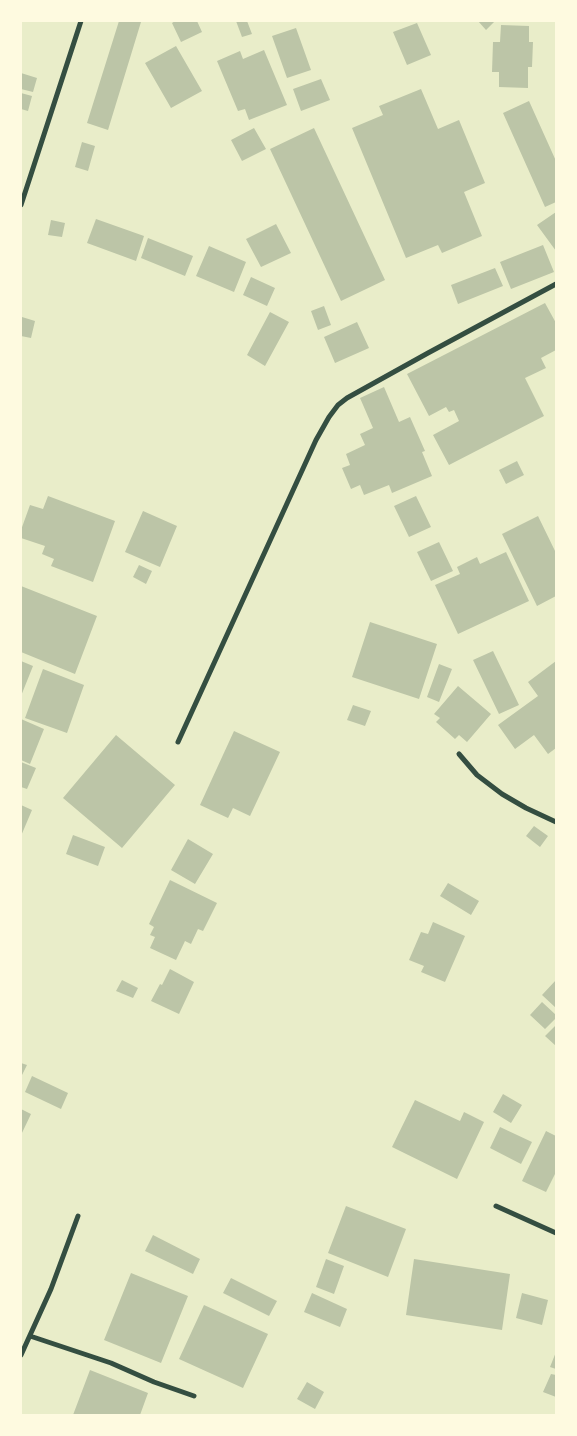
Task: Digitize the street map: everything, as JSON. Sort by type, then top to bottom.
[{"type":"street","points":[[21,206],[81,21]]},
{"type":"street","points":[[178,742],[316,440],[338,405],[420,357],[556,284]]},
{"type":"street","points":[[459,754],[476,775],[502,794],[556,822]]},
{"type":"street","points":[[496,1206],[556,1232]]},
{"type":"street","points":[[21,1355],[51,1289],[78,1216]]},
{"type":"street","points":[[30,1336],[111,1363],[154,1382],[194,1396]]},
{"type":"building","points":[[119,21],[141,22],[108,130],[87,123]]},
{"type":"building","points":[[175,21],[197,21],[202,32],[181,42],[172,23]]},
{"type":"building","points":[[236,21],[247,21],[252,34],[242,37]]},
{"type":"building","points":[[478,21],[495,21],[486,30]]},
{"type":"building","points":[[417,23],[431,55],[407,65],[393,32]]},
{"type":"building","points":[[501,25],[529,26],[529,42],[533,42],[532,67],[528,67],[528,88],[499,87],[499,72],[492,72],[493,42],[500,42]]},
{"type":"building","points":[[296,28],[311,70],[287,78],[272,36]]},
{"type":"building","points":[[176,46],[202,91],[171,108],[145,63]]},
{"type":"building","points":[[264,50],[287,105],[249,120],[245,109],[238,111],[217,61],[240,51],[243,59]]},
{"type":"building","points":[[21,73],[37,78],[33,92],[21,89]]},
{"type":"building","points":[[321,79],[330,100],[301,111],[293,89]]},
{"type":"building","points":[[421,89],[438,129],[459,120],[485,183],[464,192],[482,236],[442,253],[438,245],[406,258],[352,128],[383,115],[379,106]]},
{"type":"building","points":[[21,93],[32,96],[28,111],[21,109]]},
{"type":"building","points":[[529,101],[556,161],[556,202],[545,207],[503,113]]},
{"type":"building","points":[[254,128],[266,149],[242,161],[231,140]]},
{"type":"building","points":[[314,128],[385,280],[341,301],[270,149]]},
{"type":"building","points":[[82,142],[95,146],[88,171],[75,167]]},
{"type":"building","points":[[556,212],[556,251],[537,225]]},
{"type":"building","points":[[96,219],[144,236],[136,261],[87,243]]},
{"type":"building","points":[[51,220],[65,223],[62,237],[48,235]]},
{"type":"building","points":[[276,224],[291,253],[261,267],[246,239]]},
{"type":"building","points":[[148,238],[193,256],[185,276],[141,258]]},
{"type":"building","points":[[543,245],[554,272],[511,289],[500,262]]},
{"type":"building","points":[[209,246],[246,262],[234,292],[196,276]]},
{"type":"building","points":[[495,268],[503,286],[458,304],[451,285]]},
{"type":"building","points":[[251,277],[275,288],[267,306],[243,295]]},
{"type":"building","points":[[545,303],[556,323],[556,350],[541,358],[546,368],[525,378],[544,416],[449,465],[433,435],[459,421],[454,410],[449,412],[446,407],[429,416],[407,374]]},
{"type":"building","points":[[324,306],[331,325],[318,330],[311,311]]},
{"type":"building","points":[[270,312],[289,322],[265,366],[247,355]]},
{"type":"building","points":[[22,317],[35,321],[31,338],[21,336]]},
{"type":"building","points":[[357,322],[369,348],[335,363],[324,337]]},
{"type":"building","points":[[384,387],[399,422],[410,417],[425,451],[422,452],[432,476],[392,493],[389,485],[364,495],[360,485],[351,489],[342,468],[350,465],[346,454],[365,445],[360,434],[373,428],[360,398]]},
{"type":"building","points":[[517,461],[524,475],[506,484],[499,470]]},
{"type":"building","points":[[48,496],[115,521],[93,582],[51,566],[54,559],[42,554],[45,546],[21,538],[21,530],[30,505],[43,509]]},
{"type":"building","points":[[416,496],[431,527],[409,537],[394,506]]},
{"type":"building","points":[[143,511],[177,526],[160,567],[125,552]]},
{"type":"building","points":[[538,516],[556,553],[556,596],[537,606],[502,534]]},
{"type":"building","points":[[439,542],[453,571],[431,581],[417,552]]},
{"type":"building","points":[[506,552],[529,601],[458,634],[435,585],[460,574],[457,567],[477,557],[480,564]]},
{"type":"building","points":[[139,565],[152,571],[146,584],[133,577]]},
{"type":"building","points":[[21,586],[97,616],[75,674],[21,652]]},
{"type":"building","points":[[370,622],[437,644],[419,699],[352,677]]},
{"type":"building","points":[[493,651],[519,705],[499,714],[473,660]]},
{"type":"building","points":[[21,661],[33,666],[21,696]]},
{"type":"building","points":[[556,661],[556,748],[548,754],[534,735],[515,749],[498,725],[538,696],[528,682]]},
{"type":"building","points":[[439,664],[452,669],[439,702],[427,697]]},
{"type":"building","points":[[43,669],[84,685],[67,733],[25,718]]},
{"type":"building","points":[[458,686],[491,714],[467,742],[459,735],[455,739],[436,722],[440,718],[434,714]]},
{"type":"building","points":[[353,705],[371,711],[365,726],[347,720]]},
{"type":"building","points":[[21,719],[44,729],[30,764],[21,760]]},
{"type":"building","points":[[234,731],[280,752],[250,816],[233,808],[228,818],[200,805]]},
{"type":"building","points":[[116,735],[175,785],[122,848],[63,798]]},
{"type":"building","points":[[21,762],[36,768],[27,789],[21,787]]},
{"type":"building","points":[[21,805],[32,810],[21,836]]},
{"type":"building","points":[[534,826],[548,836],[540,847],[526,836]]},
{"type":"building","points":[[73,835],[105,847],[98,866],[66,854]]},
{"type":"building","points":[[188,839],[213,854],[195,884],[171,870]]},
{"type":"building","points":[[170,880],[217,903],[203,931],[198,929],[191,944],[185,941],[176,960],[150,948],[155,937],[150,935],[154,927],[149,924]]},
{"type":"building","points":[[448,883],[479,901],[471,915],[440,896]]},
{"type":"building","points":[[433,922],[465,936],[445,982],[421,972],[424,966],[409,960],[421,932],[428,934]]},
{"type":"building","points":[[170,969],[194,982],[179,1014],[151,1001]]},
{"type":"building","points":[[122,980],[138,988],[133,998],[116,991]]},
{"type":"building","points":[[556,980],[556,1008],[542,995]]},
{"type":"building","points":[[542,1002],[556,1015],[556,1018],[545,1029],[530,1015]]},
{"type":"building","points":[[556,1025],[556,1046],[545,1036]]},
{"type":"building","points":[[21,1063],[27,1065],[21,1077]]},
{"type":"building","points":[[32,1076],[68,1093],[61,1109],[25,1092]]},
{"type":"building","points":[[503,1094],[522,1105],[511,1123],[493,1112]]},
{"type":"building","points":[[415,1100],[460,1121],[464,1112],[484,1122],[457,1179],[392,1147]]},
{"type":"building","points":[[21,1109],[31,1114],[21,1135]]},
{"type":"building","points":[[500,1127],[532,1142],[521,1164],[490,1148]]},
{"type":"building","points":[[546,1131],[556,1136],[556,1172],[546,1192],[522,1181]]},
{"type":"building","points":[[346,1206],[406,1229],[388,1277],[328,1253]]},
{"type":"building","points":[[153,1235],[200,1259],[193,1274],[145,1251]]},
{"type":"building","points":[[326,1259],[344,1266],[334,1294],[316,1287]]},
{"type":"building","points":[[414,1259],[510,1274],[502,1330],[406,1315]]},
{"type":"building","points":[[131,1273],[188,1296],[161,1363],[104,1340]]},
{"type":"building","points":[[231,1278],[277,1301],[269,1316],[223,1293]]},
{"type":"building","points":[[312,1293],[347,1309],[340,1327],[304,1312]]},
{"type":"building","points":[[522,1293],[548,1300],[542,1325],[516,1318]]},
{"type":"building","points":[[204,1305],[268,1334],[243,1388],[179,1359]]},
{"type":"building","points":[[556,1352],[556,1369],[550,1367]]},
{"type":"building","points":[[90,1370],[148,1393],[140,1415],[73,1415]]},
{"type":"building","points":[[551,1374],[556,1375],[556,1397],[543,1392]]},
{"type":"building","points":[[307,1382],[324,1392],[315,1409],[297,1399]]}]
